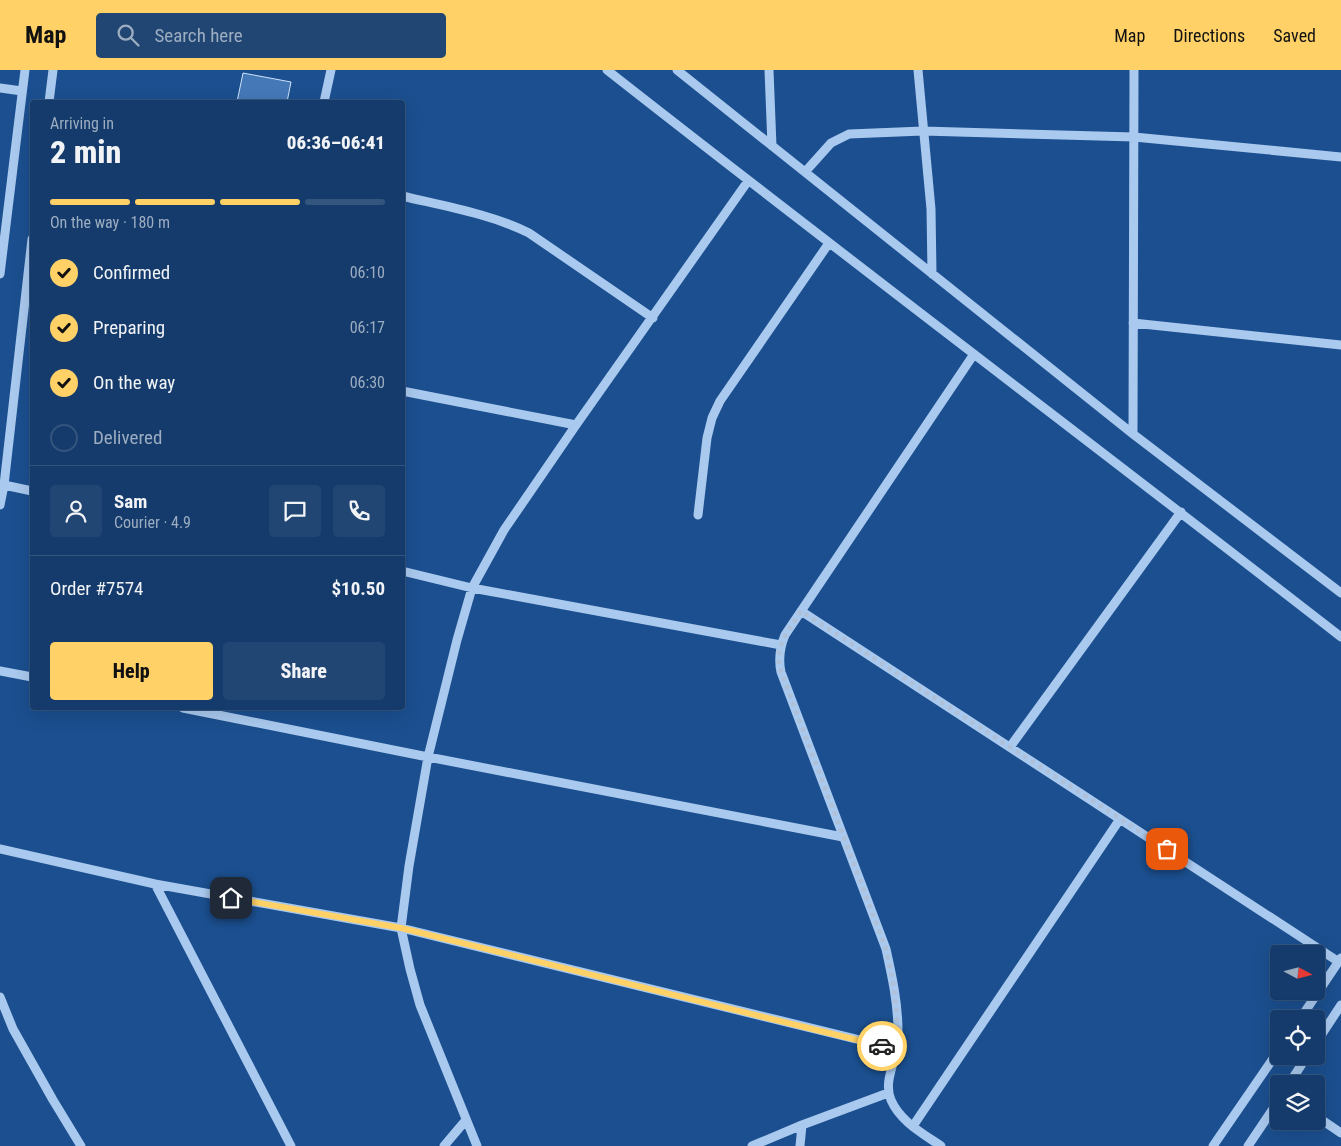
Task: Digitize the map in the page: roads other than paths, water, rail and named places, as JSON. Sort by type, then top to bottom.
[{"type":"street","points":[[0,270],[25,70]]},
{"type":"street","points":[[49,100],[53,70]]},
{"type":"street","points":[[324,100],[331,70]]},
{"type":"street","points":[[607,70],[748,181],[1181,512],[1341,637]]},
{"type":"street","points":[[677,70],[1133,434],[1341,593]]},
{"type":"street","points":[[769,70],[772,146]]},
{"type":"street","points":[[918,70],[931,209],[932,274]]},
{"type":"street","points":[[1133,434],[1134,70]]},
{"type":"street","points":[[0,88],[22,91]]},
{"type":"street","points":[[805,172],[831,143],[849,134],[923,131],[1134,137],[1341,157]]},
{"type":"street","points":[[477,1146],[420,1005],[401,928],[409,866],[428,757],[457,640],[472,588],[504,530],[748,181]]},
{"type":"street","points":[[405,197],[492,218],[529,233],[652,318]]},
{"type":"street","points":[[698,515],[707,438],[716,409],[735,378],[829,243]]},
{"type":"street","points":[[0,505],[4,485],[30,257]]},
{"type":"street","points":[[1134,323],[1341,346]]},
{"type":"street","points":[[941,1146],[913,1126],[898,1112],[888,1093],[889,1080],[897,1049],[898,1030],[894,981],[886,949],[781,672],[779,662],[781,645],[801,611],[974,354]]},
{"type":"street","points":[[405,392],[576,426]]},
{"type":"street","points":[[4,485],[30,491]]},
{"type":"street","points":[[1010,747],[1181,512]]},
{"type":"street","points":[[405,572],[472,588],[781,645]]},
{"type":"street","points":[[801,611],[1340,960],[1306,1010]]},
{"type":"street","points":[[0,671],[30,677]]},
{"type":"street","points":[[193,710],[844,837]]},
{"type":"street","points":[[913,1126],[1120,819]]},
{"type":"street","points":[[0,850],[155,884],[401,928],[897,1049]]},
{"type":"street","points":[[155,884],[291,1146]]},
{"type":"street","points":[[0,997],[13,1029],[81,1146]]},
{"type":"street","points":[[1325,1029],[1341,1005]]},
{"type":"street","points":[[1213,1146],[1270,1063]]},
{"type":"street","points":[[752,1146],[888,1093]]},
{"type":"street","points":[[1248,1146],[1270,1113]]},
{"type":"street","points":[[444,1146],[466,1120]]},
{"type":"street","points":[[1325,1122],[1341,1133]]},
{"type":"street","points":[[800,1146],[802,1125]]}]
